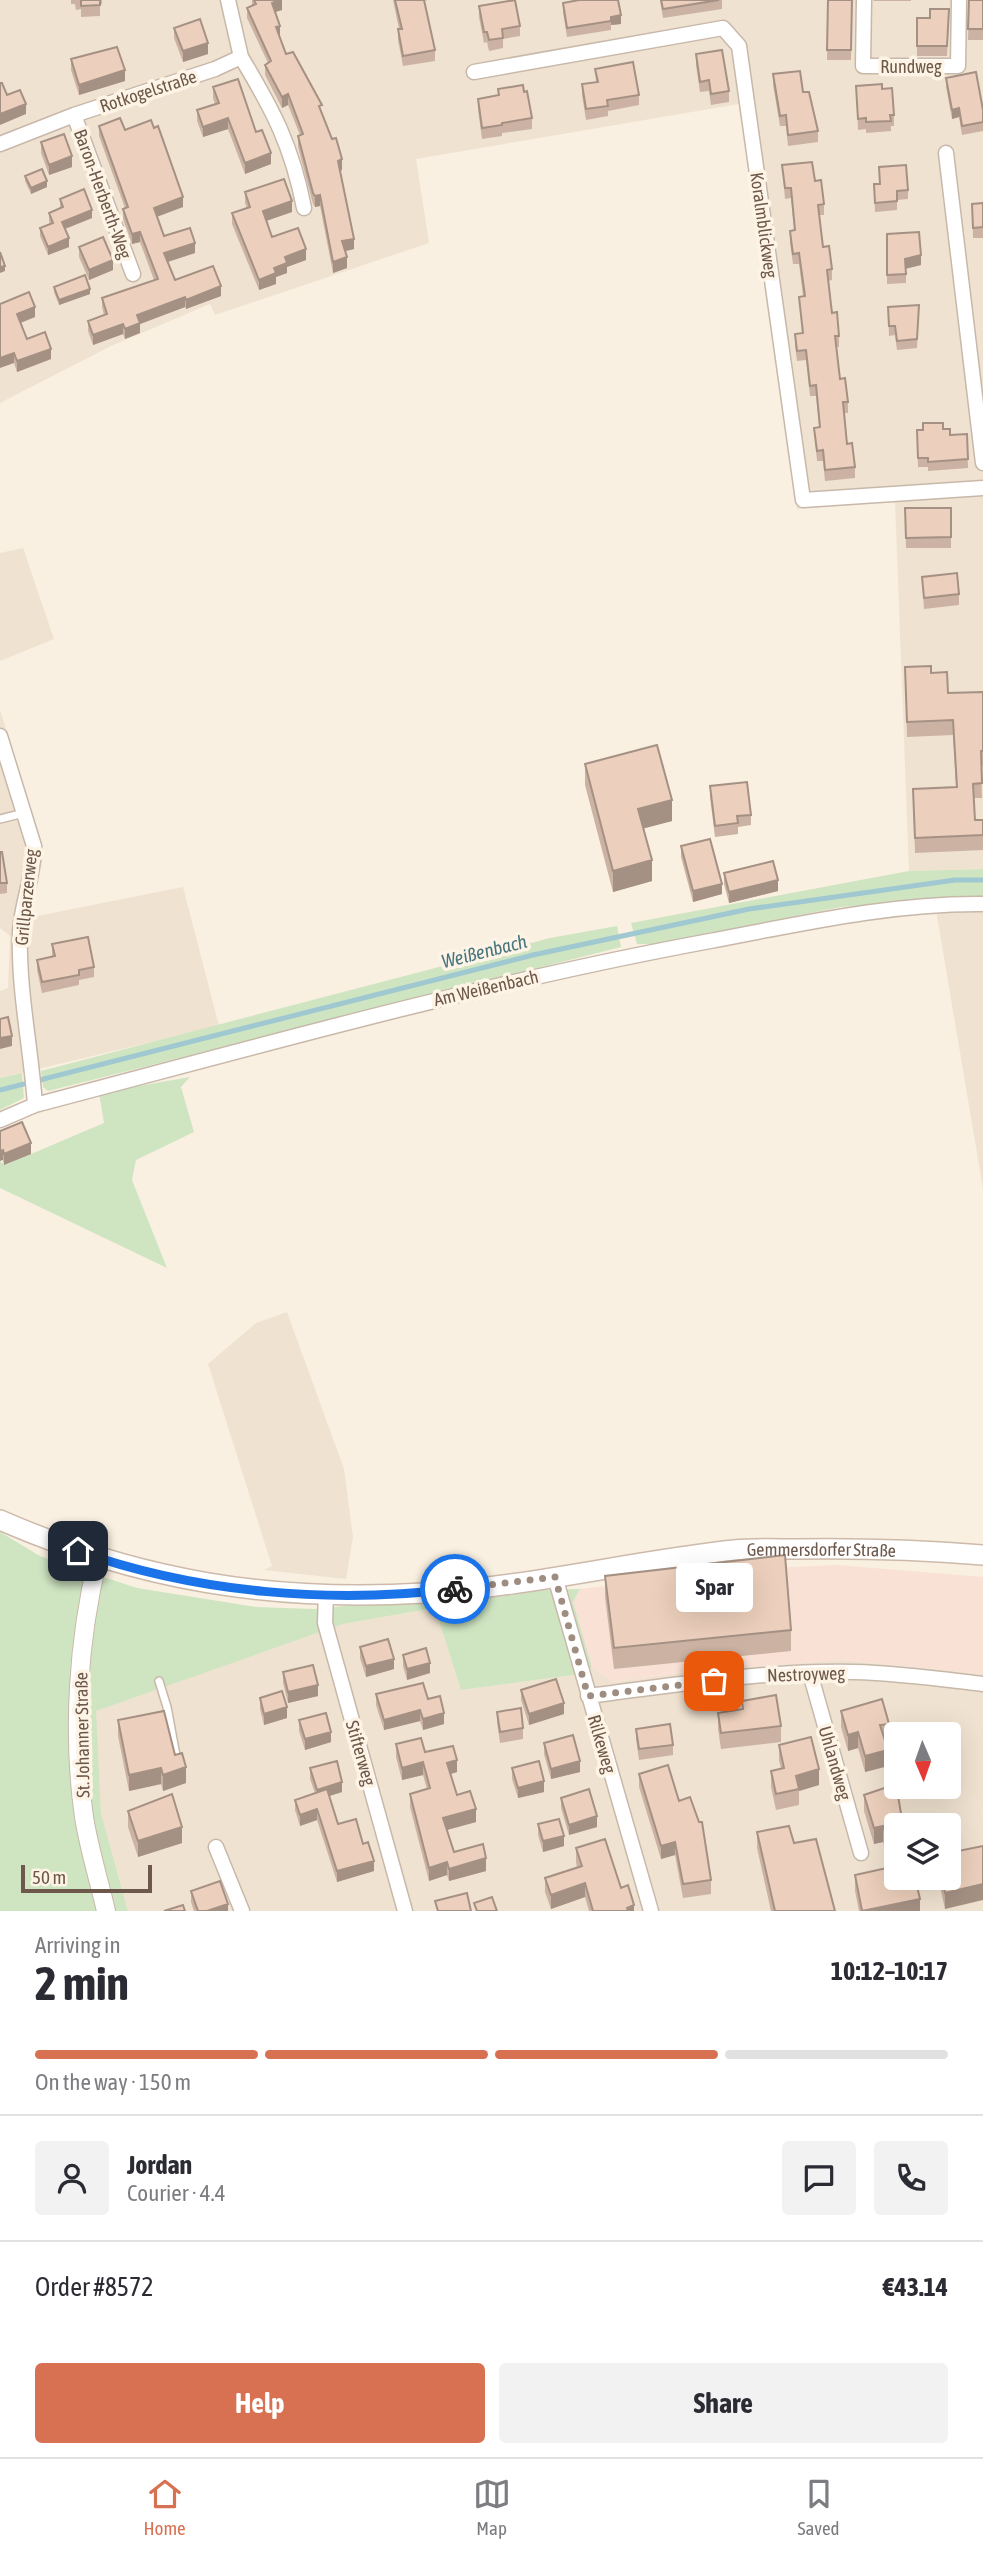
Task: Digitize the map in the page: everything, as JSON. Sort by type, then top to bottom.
[{"type":"main road","name":"Gemmersdorfer Straße","points":[[0,1520],[99,1558],[165,1576],[219,1587],[326,1594],[425,1593],[736,1550],[892,1547],[983,1555]]},
{"type":"street","points":[[228,0],[241,57],[277,116],[296,168],[304,208]]},
{"type":"street","name":"Rundweg","points":[[864,0],[863,66],[958,66],[959,0]]},
{"type":"street","name":"Koralmblickweg","points":[[474,72],[723,27],[739,46],[803,500],[983,488]]},
{"type":"street","name":"Rotkogelstraße","points":[[0,144],[74,115],[215,69],[241,57]]},
{"type":"street","name":"Baron-Herberth-Weg","points":[[74,115],[133,274]]},
{"type":"street","points":[[946,153],[983,463]]},
{"type":"street","name":"Grillparzerweg","points":[[0,736],[34,846],[34,863],[20,928],[20,968],[34,1101]]},
{"type":"street","name":"Am Weißenbach","points":[[0,1120],[34,1101],[482,988],[631,956],[831,919],[940,904],[983,904]]},
{"type":"street","name":"St. Johanner Straße","points":[[99,1558],[82,1636],[78,1708],[84,1817],[106,1911]]},
{"type":"street","name":"Rilkeweg","points":[[555,1577],[652,1911]]},
{"type":"street","name":"Stifterweg","points":[[326,1594],[325,1623],[405,1911]]},
{"type":"street","name":"Nestroyweg","points":[[588,1696],[740,1677],[810,1673],[856,1672],[983,1684]]},
{"type":"street","name":"Uhlandweg","points":[[810,1673],[861,1853]]},
{"type":"street","points":[[216,1847],[242,1911]]},
{"type":"lane","points":[[0,819],[25,813]]},
{"type":"lane","points":[[159,1681],[167,1707],[177,1762]]},
{"type":"shaded area","points":[[0,0],[983,0],[983,869],[909,871],[895,501],[797,509],[739,104],[416,159],[429,243],[215,315],[210,304],[111,346],[0,403]]},
{"type":"shaded area","points":[[23,548],[54,639],[0,661],[0,553]]},
{"type":"shaded area","points":[[0,710],[44,851],[32,917],[183,887],[219,1026],[0,1078],[0,991],[8,988],[10,936],[0,928]]},
{"type":"shaded area","points":[[936,910],[983,911],[983,1189]]},
{"type":"shaded area","points":[[287,1312],[344,1469],[353,1537],[346,1579],[264,1570],[272,1566],[208,1364],[256,1323]]},
{"type":"shaded area","points":[[837,1565],[983,1577],[983,1674],[843,1660],[693,1671],[613,1682],[592,1667],[573,1602],[580,1589],[769,1568]]},
{"type":"shaded area","points":[[436,1608],[461,1690],[573,1675],[592,1667],[613,1682],[693,1671],[843,1660],[983,1674],[983,1911],[128,1911],[101,1813],[95,1711],[343,1624]]},
{"type":"green space","points":[[983,869],[983,896],[841,907],[654,944],[637,944],[631,923],[909,871]]},
{"type":"green space","points":[[617,926],[621,947],[48,1091],[43,1087],[41,1071],[550,938]]},
{"type":"green space","points":[[22,1073],[24,1098],[0,1110],[0,1078]]},
{"type":"green space","points":[[190,1077],[181,1087],[194,1132],[136,1160],[132,1180],[167,1268],[0,1188],[0,1161],[5,1165],[104,1123],[99,1093]]},
{"type":"green space","points":[[0,1532],[40,1556],[137,1588],[256,1607],[314,1609],[497,1591],[580,1589],[573,1602],[592,1667],[573,1675],[461,1690],[435,1608],[343,1624],[96,1711],[101,1813],[128,1911],[0,1911]]},
{"type":"building","points":[[81,0],[100,0],[100,5],[81,6]]},
{"type":"building","points":[[254,0],[279,0],[272,3],[280,26],[276,27],[286,54],[293,52],[322,105],[319,106],[332,139],[336,138],[342,159],[338,161],[354,239],[342,241],[347,257],[333,262],[320,195],[315,196],[313,193],[298,136],[303,134],[288,94],[282,97],[265,65],[271,61],[247,8],[256,4]]},
{"type":"building","points":[[395,0],[424,0],[435,50],[403,56],[398,29],[402,29]]},
{"type":"building","points":[[515,0],[520,26],[502,29],[503,38],[489,40],[487,32],[484,32],[479,6]]},
{"type":"building","points":[[579,0],[618,0],[621,15],[611,17],[611,21],[567,28],[563,3]]},
{"type":"building","points":[[661,0],[719,0],[663,9]]},
{"type":"building","points":[[828,0],[852,0],[851,50],[827,50]]},
{"type":"building","points":[[969,0],[983,0],[983,29],[968,29]]},
{"type":"building","points":[[930,9],[949,9],[947,46],[917,46],[917,18],[930,18]]},
{"type":"building","points":[[200,19],[208,43],[183,51],[174,28]]},
{"type":"building","points":[[117,47],[125,70],[79,85],[71,59]]},
{"type":"building","points":[[722,50],[729,91],[711,94],[709,80],[700,82],[696,54]]},
{"type":"building","points":[[633,62],[639,95],[607,100],[608,106],[586,109],[582,84],[598,82],[595,69]]},
{"type":"building","points":[[800,71],[803,92],[809,92],[818,131],[788,135],[786,115],[780,116],[773,74]]},
{"type":"building","points":[[976,72],[983,122],[962,126],[959,108],[952,110],[946,78]]},
{"type":"building","points":[[238,79],[256,132],[262,130],[271,153],[245,163],[228,118],[203,127],[197,110],[219,103],[213,87]]},
{"type":"building","points":[[0,83],[7,95],[20,90],[26,104],[0,114]]},
{"type":"building","points":[[882,84],[882,89],[892,88],[894,115],[890,115],[891,121],[866,122],[866,118],[858,119],[856,86]]},
{"type":"building","points":[[523,85],[524,92],[527,91],[532,118],[482,128],[478,99],[499,95],[498,89]]},
{"type":"building","points":[[120,118],[125,130],[151,120],[154,128],[158,126],[183,197],[154,208],[164,236],[190,228],[195,243],[164,253],[175,280],[213,266],[221,286],[137,315],[140,323],[125,329],[123,324],[93,335],[88,321],[107,314],[102,298],[158,279],[140,232],[132,234],[123,209],[128,207],[99,126]]},
{"type":"building","points":[[64,134],[72,156],[49,165],[41,142]]},
{"type":"building","points":[[812,162],[815,181],[821,180],[824,204],[818,205],[823,247],[829,246],[832,269],[827,270],[832,313],[837,312],[839,336],[835,336],[840,379],[845,378],[848,402],[843,402],[847,444],[852,443],[855,467],[825,470],[823,450],[817,451],[814,428],[820,427],[816,385],[810,386],[806,350],[797,351],[795,334],[803,333],[799,297],[805,296],[799,253],[793,254],[792,247],[790,231],[795,230],[791,188],[785,188],[782,165]]},
{"type":"building","points":[[906,165],[908,190],[897,191],[897,201],[875,203],[874,184],[880,184],[879,167]]},
{"type":"building","points":[[42,169],[47,181],[31,188],[25,176]]},
{"type":"building","points":[[284,179],[292,201],[263,211],[272,237],[298,228],[306,249],[285,257],[287,263],[274,268],[276,273],[259,280],[232,213],[250,207],[245,192]]},
{"type":"building","points":[[84,189],[92,210],[62,222],[69,238],[48,247],[40,228],[53,223],[49,213],[63,207],[60,199]]},
{"type":"building","points":[[983,203],[983,227],[973,228],[972,204]]},
{"type":"building","points":[[919,232],[921,255],[905,259],[906,274],[887,275],[887,234]]},
{"type":"building","points":[[103,237],[113,260],[89,270],[79,247]]},
{"type":"building","points":[[0,252],[5,266],[0,267]]},
{"type":"building","points":[[85,275],[90,289],[59,300],[54,287]]},
{"type":"building","points":[[29,292],[35,307],[17,314],[27,339],[45,332],[51,349],[17,361],[14,353],[0,358],[0,304]]},
{"type":"building","points":[[919,305],[917,339],[897,341],[895,326],[889,326],[888,307]]},
{"type":"building","points":[[923,423],[943,423],[943,429],[950,429],[950,435],[967,434],[968,459],[928,462],[928,458],[918,458],[917,430],[923,430]]},
{"type":"building","points":[[905,508],[951,508],[951,537],[906,538]]},
{"type":"building","points":[[957,573],[959,594],[924,598],[922,577]]},
{"type":"building","points":[[931,666],[931,673],[947,672],[948,693],[983,692],[982,783],[973,784],[975,820],[983,820],[983,835],[915,838],[913,789],[957,787],[953,720],[907,722],[905,667]]},
{"type":"building","points":[[657,745],[672,800],[638,809],[652,860],[613,871],[585,764]]},
{"type":"building","points":[[747,782],[751,815],[737,816],[738,823],[715,826],[710,786]]},
{"type":"building","points":[[710,839],[722,884],[693,891],[681,846]]},
{"type":"building","points":[[2,852],[7,883],[0,883]]},
{"type":"building","points":[[773,861],[778,880],[729,892],[724,873]]},
{"type":"building","points":[[88,937],[94,967],[79,970],[79,975],[42,982],[37,960],[55,956],[52,944]]},
{"type":"building","points":[[8,1017],[12,1036],[0,1038],[0,1019]]},
{"type":"building","points":[[22,1122],[31,1143],[4,1154],[3,1150],[0,1151],[0,1131]]},
{"type":"building","points":[[785,1555],[791,1630],[614,1648],[605,1576]]},
{"type":"building","points":[[388,1639],[394,1659],[366,1666],[360,1647]]},
{"type":"building","points":[[426,1648],[430,1663],[407,1669],[403,1655]]},
{"type":"building","points":[[313,1665],[318,1685],[288,1692],[283,1672]]},
{"type":"building","points":[[556,1679],[564,1703],[529,1714],[521,1690]]},
{"type":"building","points":[[423,1683],[428,1699],[440,1696],[444,1713],[423,1719],[420,1710],[384,1720],[376,1694]]},
{"type":"building","points":[[282,1691],[287,1707],[264,1714],[260,1698]]},
{"type":"building","points":[[776,1695],[781,1726],[721,1733],[718,1713],[743,1709],[742,1701]]},
{"type":"building","points":[[882,1699],[888,1722],[880,1725],[884,1751],[865,1756],[858,1732],[848,1735],[841,1711]]},
{"type":"building","points":[[521,1708],[523,1728],[500,1732],[497,1712]]},
{"type":"building","points":[[164,1711],[175,1755],[182,1753],[186,1767],[163,1775],[161,1768],[129,1775],[118,1720]]},
{"type":"building","points":[[326,1713],[331,1732],[305,1739],[299,1720]]},
{"type":"building","points":[[670,1724],[673,1745],[639,1749],[636,1729]]},
{"type":"building","points":[[573,1735],[580,1761],[551,1769],[544,1743]]},
{"type":"building","points":[[811,1737],[819,1769],[796,1776],[799,1789],[776,1794],[771,1771],[784,1768],[779,1745]]},
{"type":"building","points":[[421,1738],[425,1752],[453,1746],[457,1760],[447,1763],[457,1795],[470,1791],[476,1809],[443,1818],[454,1852],[483,1844],[486,1858],[449,1869],[447,1862],[429,1868],[410,1794],[430,1788],[423,1762],[402,1768],[396,1744]]},
{"type":"building","points":[[337,1761],[342,1782],[317,1790],[310,1768]]},
{"type":"building","points":[[539,1761],[544,1781],[518,1788],[512,1768]]},
{"type":"building","points":[[668,1765],[679,1801],[690,1797],[699,1822],[702,1822],[711,1880],[683,1884],[675,1842],[661,1846],[639,1774]]},
{"type":"building","points":[[884,1788],[884,1799],[899,1799],[901,1813],[884,1813],[884,1829],[883,1826],[874,1828],[864,1795]]},
{"type":"building","points":[[327,1789],[338,1824],[356,1819],[363,1844],[368,1842],[374,1861],[337,1871],[317,1809],[300,1815],[295,1800]]},
{"type":"building","points":[[589,1789],[597,1816],[569,1825],[561,1798]]},
{"type":"building","points":[[172,1794],[182,1827],[138,1841],[128,1811]]},
{"type":"building","points":[[559,1819],[564,1836],[543,1841],[538,1824]]},
{"type":"building","points":[[789,1826],[794,1843],[816,1839],[835,1911],[775,1911],[757,1832]]},
{"type":"building","points":[[605,1839],[621,1888],[628,1885],[634,1905],[627,1908],[628,1911],[593,1911],[585,1883],[551,1895],[545,1878],[582,1866],[576,1848]]},
{"type":"building","points":[[983,1846],[983,1884],[961,1889],[961,1850]]},
{"type":"building","points":[[884,1869],[884,1890],[918,1890],[920,1899],[862,1911],[855,1875]]},
{"type":"building","points":[[220,1881],[228,1904],[198,1911],[191,1891]]},
{"type":"building","points":[[467,1893],[471,1911],[438,1911],[435,1901]]},
{"type":"building","points":[[492,1897],[497,1911],[477,1911],[474,1903]]},
{"type":"building","points":[[183,1905],[185,1911],[164,1911]]},
{"type":"waterway","name":"Weißenbach","points":[[0,1090],[533,955],[749,909],[955,880],[983,880]]},
{"type":"way so far","points":[[455,1589],[555,1577],[588,1696],[714,1681]]},
{"type":"place","name":"Spar","points":[[714,1681]]},
{"type":"route","points":[[78,1551],[165,1576],[219,1587],[326,1594],[425,1593],[455,1589]]}]
